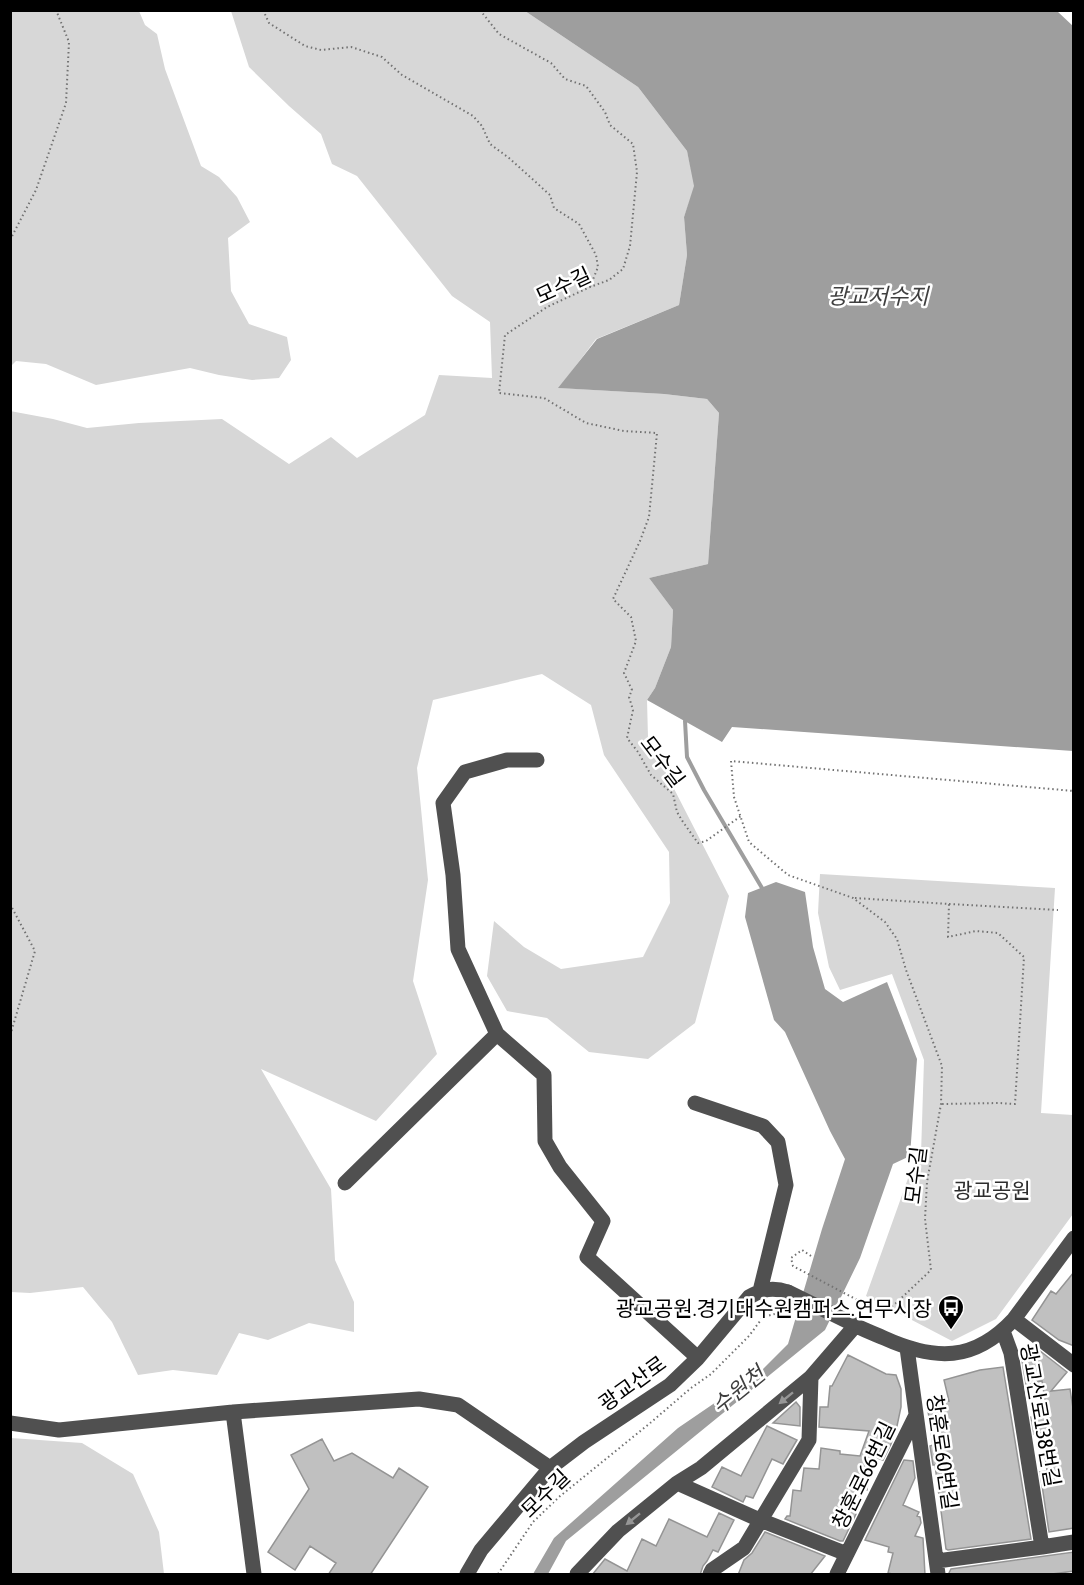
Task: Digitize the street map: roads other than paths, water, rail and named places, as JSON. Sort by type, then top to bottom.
[{"type":"street","points":[[537,760],[507,760],[465,772],[443,803],[453,875],[458,949],[497,1034],[544,1075],[545,1141],[560,1167],[603,1221],[587,1257],[698,1358]]},
{"type":"street","points":[[345,1183],[497,1034]]},
{"type":"street","points":[[695,1103],[763,1126],[778,1142],[786,1185],[760,1291],[779,1289],[788,1292],[908,1348],[926,1353],[967,1351],[1003,1331],[1074,1238]]},
{"type":"street","name":"광교산로","points":[[467,1575],[481,1550],[550,1468],[584,1442],[670,1385],[698,1358],[749,1297],[760,1291]]},
{"type":"street","points":[[1014,1319],[1074,1365]]},
{"type":"street","points":[[577,1575],[618,1531],[701,1468],[811,1377],[853,1324]]},
{"type":"street","name":"광교산로138번길","points":[[1003,1331],[1011,1353],[1042,1546]]},
{"type":"street","name":"창훈로60번길","points":[[908,1348],[937,1568],[1042,1546]]},
{"type":"street","points":[[710,1575],[712,1570],[744,1548],[809,1440],[811,1377]]},
{"type":"street","points":[[10,1423],[59,1430],[233,1412],[419,1399],[458,1405],[550,1468]]},
{"type":"street","points":[[233,1412],[254,1575]]},
{"type":"street","name":"창훈로66번길","points":[[837,1575],[916,1415]]},
{"type":"street","name":"창훈로66번길","points":[[677,1484],[847,1554]]},
{"type":"street","points":[[1042,1546],[1074,1542]]},
{"type":"water","name":"광교저수지","points":[[525,11],[1057,11],[1074,27],[1073,751],[732,727],[722,742],[647,700],[655,688],[671,647],[673,610],[649,578],[708,564],[719,413],[707,399],[664,394],[558,388],[597,339],[679,305],[687,255],[684,217],[694,186],[687,151],[638,87]]},
{"type":"water","name":"수원천","points":[[776,882],[805,892],[813,947],[825,989],[843,1002],[887,982],[917,1059],[910,1156],[893,1164],[860,1258],[825,1330],[566,1541],[548,1574],[533,1574],[554,1538],[678,1428],[760,1372],[788,1344],[845,1159],[785,1032],[774,1020],[745,917],[748,893]]},
{"type":"waterway","points":[[685,721],[687,757],[762,888]]},
{"type":"place","name":"광교공원.경기대수원캠퍼스.연무시장","points":[[951,1331]]},
{"type":"park label","name":"광교공원","points":[[992,1190]]}]
